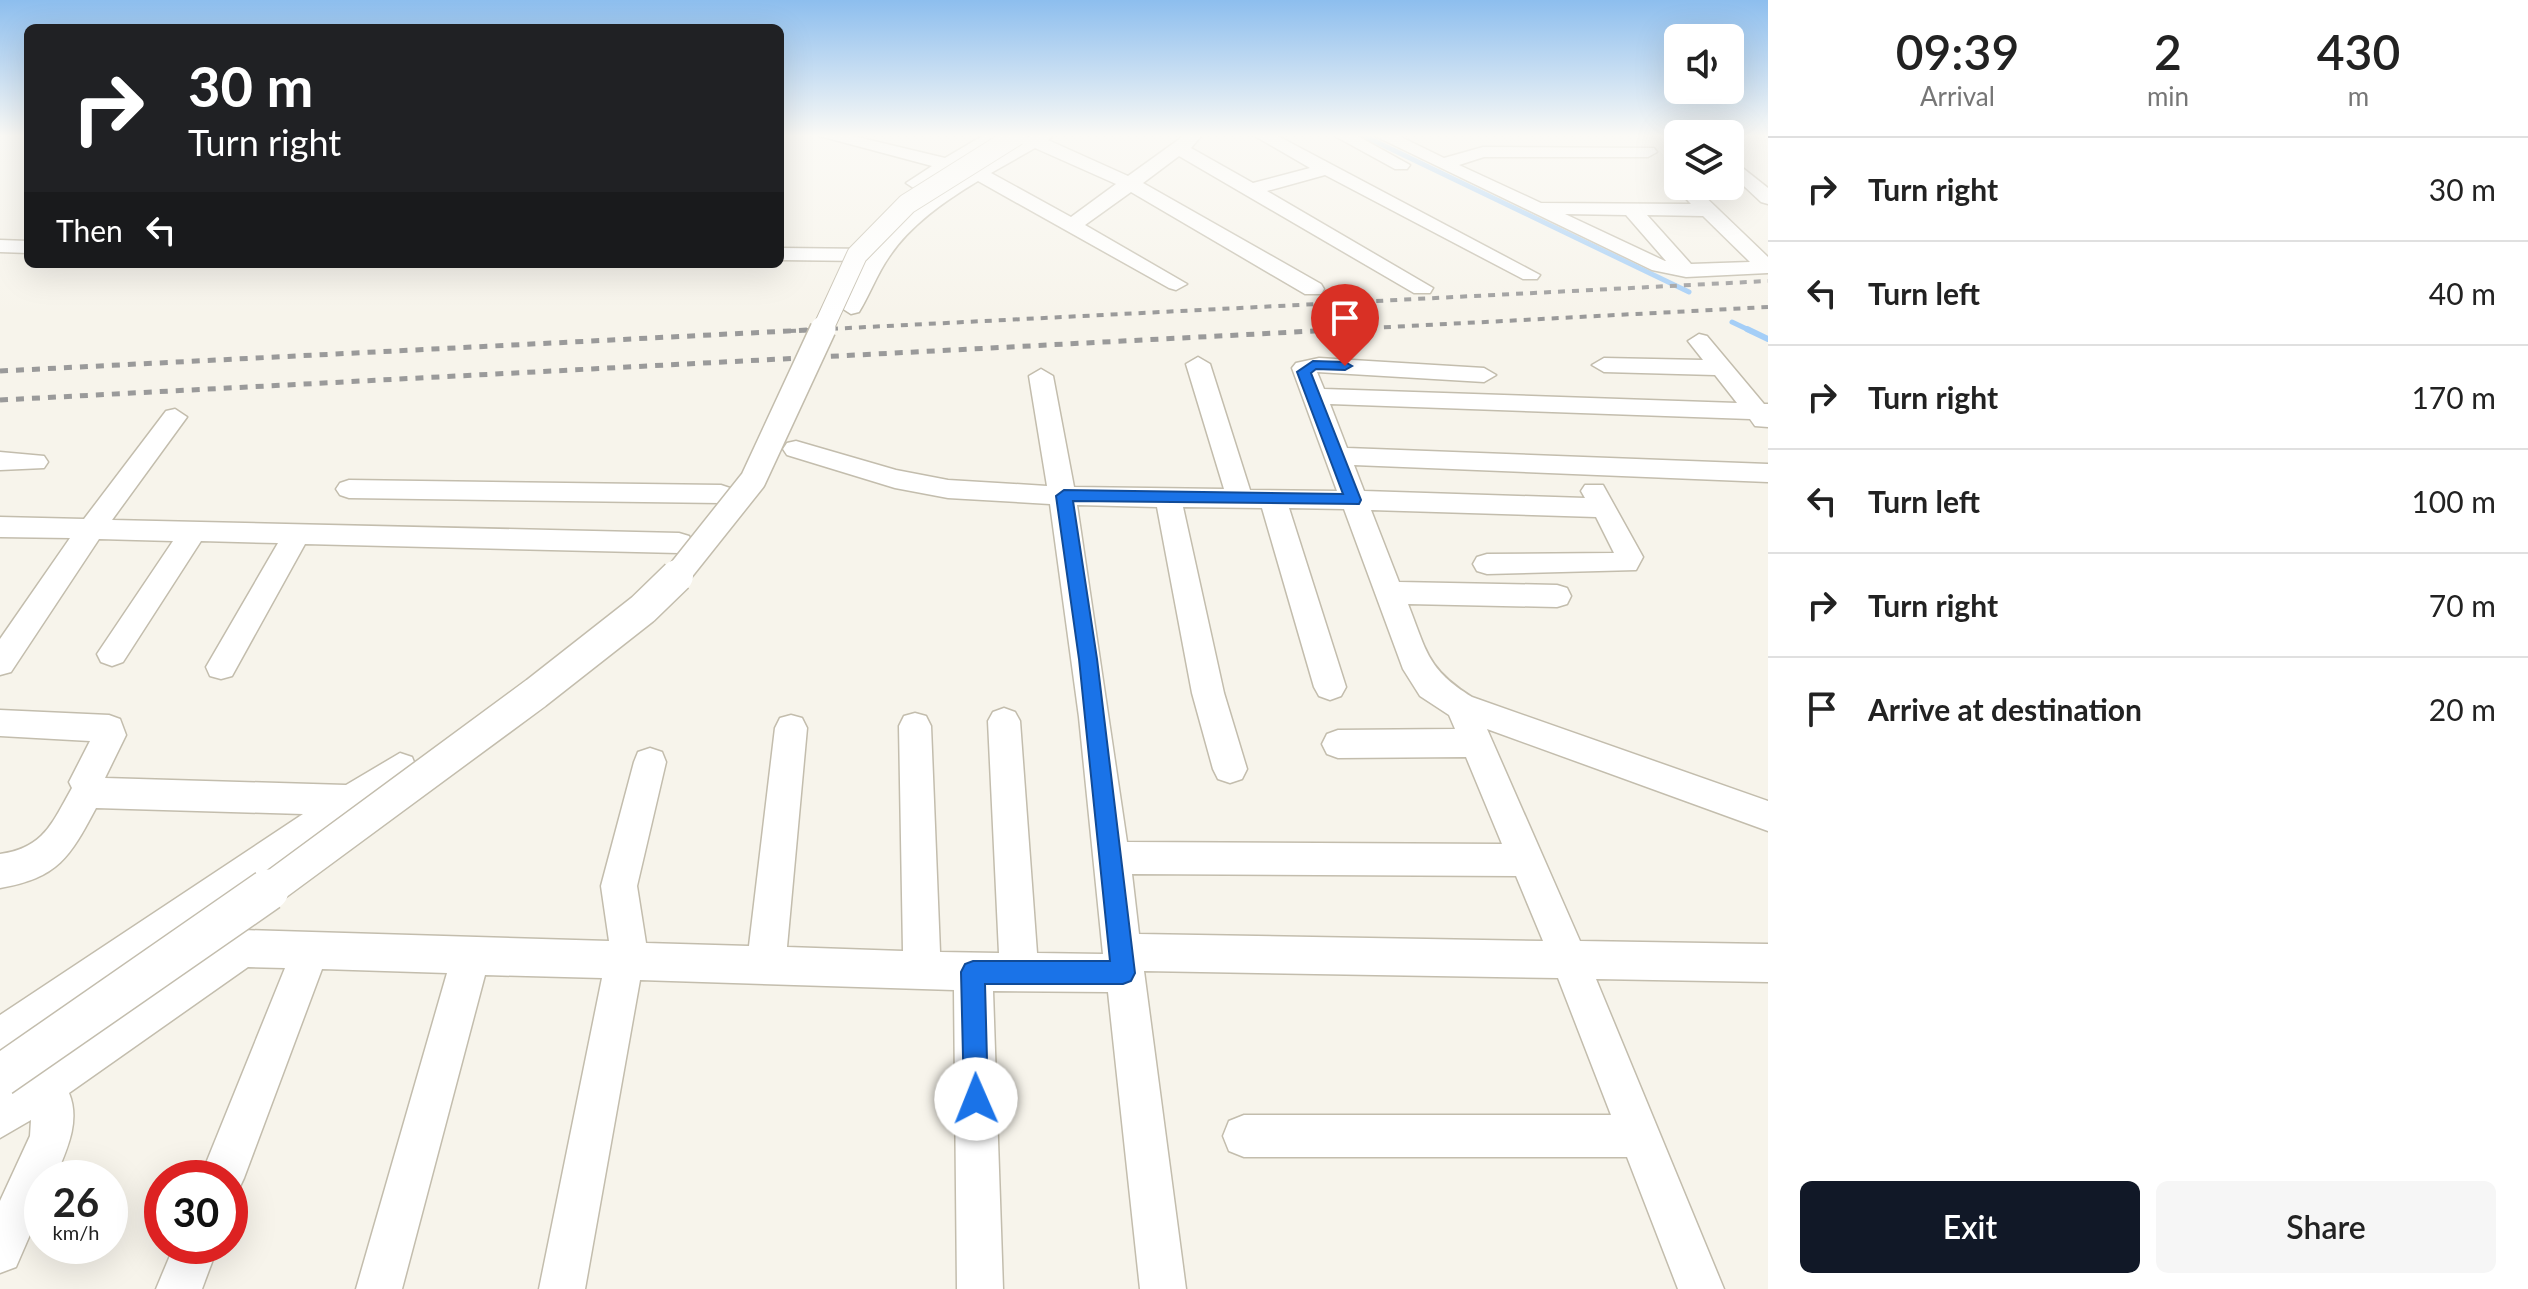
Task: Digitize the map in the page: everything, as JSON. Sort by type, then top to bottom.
[{"type":"street","points":[[0,1076],[288,876],[536,693],[643,609],[683,570],[753,480],[857,255],[907,204],[924,195]]},
{"type":"street","points":[[851,307],[880,255],[896,234],[944,195]]},
{"type":"street","points":[[1017,195],[1176,284]]},
{"type":"street","points":[[1071,226],[1113,195]]},
{"type":"street","points":[[1150,195],[1313,289]]},
{"type":"street","points":[[1264,195],[1422,288]]},
{"type":"street","points":[[1376,195],[1530,275]]},
{"type":"street","points":[[1507,195],[1640,259],[1686,271],[1768,267]]},
{"type":"street","points":[[1697,200],[1768,267]]},
{"type":"street","points":[[1534,208],[1708,210]]},
{"type":"street","points":[[1631,209],[1686,271]]},
{"type":"street","points":[[0,246],[24,247]]},
{"type":"street","points":[[784,254],[880,255]]},
{"type":"street","points":[[1699,341],[1764,416]]},
{"type":"street","points":[[1198,364],[1240,499]]},
{"type":"street","points":[[1484,375],[1313,365],[1304,372],[1418,669],[1431,687],[1461,706],[1768,816]]},
{"type":"street","points":[[1604,365],[1721,368]]},
{"type":"street","points":[[1041,376],[1064,496],[1088,659],[1163,1289]]},
{"type":"street","points":[[1314,396],[1764,416]]},
{"type":"street","points":[[0,663],[92,528],[175,417]]},
{"type":"street","points":[[796,449],[895,479],[948,489],[1064,496],[1353,500],[1604,508]]},
{"type":"street","points":[[1337,456],[1768,473]]},
{"type":"street","points":[[0,461],[35,462]]},
{"type":"street","points":[[1487,564],[1626,563],[1629,557],[1624,543],[1579,465]]},
{"type":"street","points":[[349,489],[721,494]]},
{"type":"street","points":[[1168,498],[1208,693],[1230,769]]},
{"type":"street","points":[[1273,499],[1330,687]]},
{"type":"street","points":[[1,528],[679,543]]},
{"type":"street","points":[[112,654],[194,531]]},
{"type":"street","points":[[221,667],[297,534]]},
{"type":"street","points":[[1389,593],[1557,596]]},
{"type":"street","points":[[1461,706],[1569,959],[1701,1289]]},
{"type":"street","points":[[1004,721],[1019,972]]},
{"type":"street","points":[[0,723],[109,729],[110,735],[86,782],[89,789]]},
{"type":"street","points":[[915,726],[922,970]]},
{"type":"street","points":[[766,965],[791,728]]},
{"type":"street","points":[[1338,744],[1477,743]]},
{"type":"street","points":[[562,1289],[625,961],[629,924],[618,897],[619,886],[650,762]]},
{"type":"street","points":[[0,1038],[400,767]]},
{"type":"street","points":[[89,789],[112,794],[351,800]]},
{"type":"street","points":[[0,871],[24,869],[45,860],[89,789]]},
{"type":"street","points":[[1110,858],[1526,860]]},
{"type":"street","points":[[0,1117],[243,948],[973,972],[1019,972],[1122,963],[1569,959],[1768,963]]},
{"type":"street","points":[[229,1160],[310,951]]},
{"type":"street","points":[[379,1289],[471,956]]},
{"type":"street","points":[[973,972],[980,1289]]},
{"type":"street","points":[[0,1251],[51,1138],[53,1103],[41,1088]]},
{"type":"street","points":[[1244,1136],[1640,1136]]},
{"type":"street","points":[[179,1289],[189,1264]]},
{"type":"waterway","points":[[1487,195],[1689,292]]},
{"type":"waterway","points":[[1732,322],[1751,331]]},
{"type":"waterway","points":[[1747,329],[1768,339]]},
{"type":"railway","points":[[789,331],[1768,281]]},
{"type":"railway","points":[[1327,330],[1768,307]]},
{"type":"railway","points":[[0,371],[828,329]]},
{"type":"railway","points":[[1327,330],[1352,329]]},
{"type":"railway","points":[[0,400],[1327,330]]},
{"type":"railway","points":[[1314,331],[1327,330]]},
{"type":"route","points":[[976,1099],[973,972],[1123,973],[1088,659],[1064,496],[1353,500],[1304,372],[1304,368],[1313,365],[1345,366]]}]
